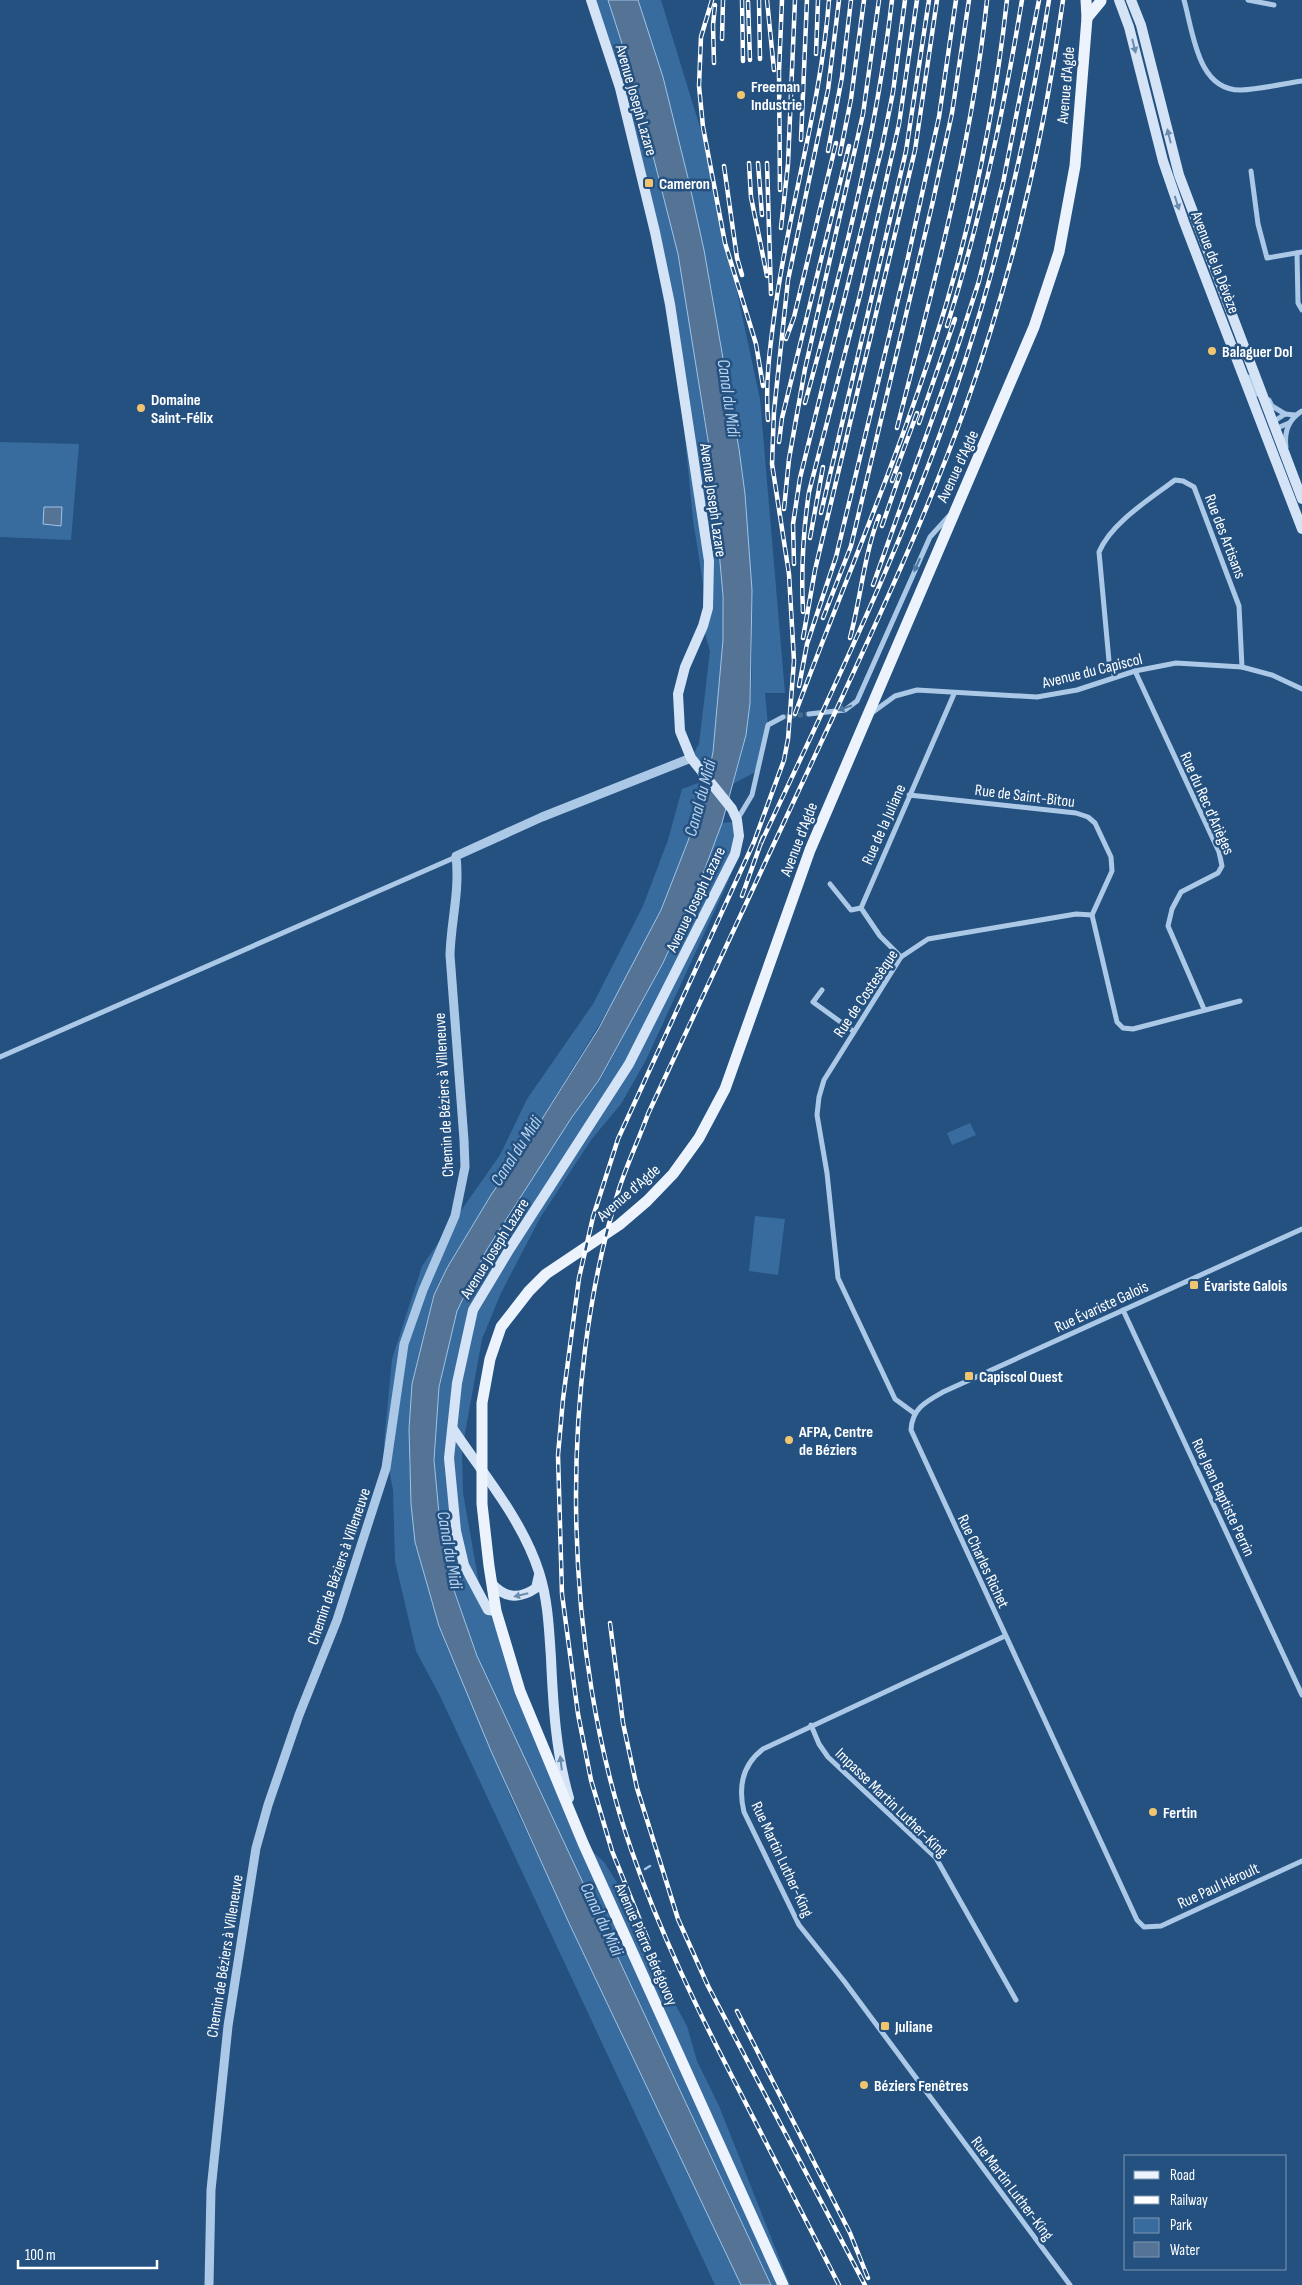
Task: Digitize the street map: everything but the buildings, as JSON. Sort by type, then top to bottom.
[{"type":"main road","name":"Avenue Joseph Lazare","points":[[496,1611],[488,1610],[478,1596],[464,1565],[456,1531],[449,1458],[457,1383],[473,1310],[509,1250],[629,1064],[735,854],[739,836],[737,820],[732,809],[691,758],[680,731],[678,694],[708,608],[709,562],[670,304],[657,240],[620,88],[591,0]]},
{"type":"main road","name":"Avenue d'Agde","points":[[496,1611],[482,1504],[482,1403],[490,1359],[501,1327],[529,1291],[569,1257],[619,1224],[647,1201],[674,1174],[698,1138],[725,1088],[810,850],[1034,327],[1059,252],[1075,166],[1087,18],[1086,0]]},
{"type":"main road","points":[[1087,18],[1104,0]]},
{"type":"main road","name":"Avenue de la Dévèze","points":[[1120,0],[1129,27],[1166,170],[1184,222],[1302,529]]},
{"type":"main road","name":"Avenue de la Dévèze","points":[[1131,0],[1141,25],[1179,175],[1302,499]]},
{"type":"main road","points":[[452,1429],[509,1512],[528,1545],[539,1572],[548,1608],[552,1682],[563,1778],[583,1843]]},
{"type":"main road","points":[[492,1584],[500,1592],[510,1597],[525,1596],[536,1588],[539,1572]]},
{"type":"main road","name":"Avenue Pierre Bérégovoy","points":[[496,1611],[520,1692],[583,1843],[783,2285]]},
{"type":"street","points":[[1184,0],[1201,63],[1207,74],[1221,86],[1239,90],[1302,81]]},
{"type":"street","points":[[1248,0],[1274,6]]},
{"type":"street","points":[[1251,171],[1258,224],[1266,258],[1299,252],[1298,303],[1302,310]]},
{"type":"street","points":[[1238,362],[1255,389],[1273,426],[1285,466],[1290,498]]},
{"type":"street","points":[[1252,370],[1272,406],[1285,414],[1295,415]]},
{"type":"street","points":[[1288,461],[1285,439],[1289,423],[1295,415],[1302,411]]},
{"type":"street","points":[[1273,426],[1285,414]]},
{"type":"street","points":[[1273,426],[1289,423]]},
{"type":"street","name":"Rue des Artisans","points":[[1115,677],[1108,661],[1099,552],[1104,540],[1113,530],[1175,480],[1183,481],[1194,487],[1239,606],[1242,667]]},
{"type":"street","points":[[809,714],[845,710],[857,701],[930,537],[954,511]]},
{"type":"street","name":"Avenue du Capiscol","points":[[864,721],[876,709],[895,696],[917,690],[954,694],[1037,697],[1078,690],[1135,671],[1176,664],[1242,667],[1302,689]]},
{"type":"street","name":"Rue du Rec d'Arièges","points":[[1135,671],[1219,852],[1222,866],[1218,873],[1181,892],[1172,909],[1168,926],[1204,1009]]},
{"type":"street","points":[[1287,682],[1302,685]]},
{"type":"street","name":"Rue de la Juliane","points":[[861,908],[954,694]]},
{"type":"street","points":[[737,820],[752,796],[768,725],[783,718]]},
{"type":"street","points":[[0,1057],[542,817],[691,758]]},
{"type":"street","name":"Rue de Saint-Bitou","points":[[910,794],[1076,813],[1088,816],[1095,823],[1111,857],[1112,871],[1092,915]]},
{"type":"street","name":"Chemin de Béziers à Villeneuve","points":[[209,2285],[211,2190],[226,2045],[256,1848],[268,1805],[299,1714],[337,1620],[386,1468],[404,1344],[423,1290],[455,1216],[460,1197],[465,1167],[450,956],[450,937],[459,881],[456,856]]},
{"type":"street","points":[[830,884],[851,910],[861,908],[880,936],[901,957]]},
{"type":"street","name":"Rue de Costesèque","points":[[914,1413],[895,1399],[838,1278],[830,1202],[817,1115],[819,1097],[824,1080],[901,957],[928,939],[1076,914],[1092,915]]},
{"type":"street","points":[[1092,915],[1116,1022],[1123,1028],[1133,1030],[1240,1000]]},
{"type":"street","points":[[822,990],[813,1002],[853,1031]]},
{"type":"street","name":"Rue Évariste Galois","points":[[914,1413],[927,1401],[943,1392],[1302,1229]]},
{"type":"street","name":"Rue Jean Baptiste Perrin","points":[[1123,1310],[1302,1695]]},
{"type":"street","name":"Rue Charles Richet","points":[[914,1413],[910,1430],[1137,1920],[1144,1927]]},
{"type":"street","name":"Rue Martin Luther-King","points":[[1005,1636],[811,1725],[755,1755],[744,1774],[740,1797],[744,1812],[799,1925],[844,1981],[1070,2285]]},
{"type":"street","name":"Impasse Martin Luther-King","points":[[811,1725],[818,1744],[828,1757],[936,1858],[1016,2000]]},
{"type":"street","name":"Rue Paul Héroult","points":[[1144,1927],[1161,1926],[1302,1861]]},
{"type":"green space","points":[[591,0],[608,0],[646,126],[678,255],[707,434],[719,531],[723,628],[722,677],[709,771],[698,767],[691,758],[699,744],[710,651],[703,626],[705,596],[693,520],[676,368],[653,242],[647,188]]},
{"type":"green space","points":[[638,0],[661,0],[706,147],[760,399],[785,693],[765,693],[768,725],[757,771],[733,784],[746,734],[752,671],[752,603],[741,479],[720,338],[701,240],[679,143]]},
{"type":"green space","points":[[0,442],[79,444],[71,540],[0,537]]},
{"type":"green space","points":[[698,783],[705,789],[688,841],[661,910],[618,994],[527,1143],[491,1195],[447,1268],[434,1295],[412,1384],[409,1464],[439,1626],[514,1805],[741,2285],[715,2285],[440,1696],[416,1651],[395,1561],[393,1490],[384,1443],[392,1359],[422,1266],[500,1155],[527,1099],[593,1004],[643,906],[668,840],[682,789]]},
{"type":"green space","points":[[733,822],[741,848],[727,884],[646,1060],[621,1104],[591,1140],[540,1218],[501,1293],[482,1339],[462,1450],[463,1493],[480,1589],[583,1843],[604,1862],[621,1889],[647,1953],[687,2026],[697,2061],[719,2106],[790,2285],[771,2285],[477,1656],[449,1576],[441,1536],[434,1460],[439,1387],[456,1311],[486,1251],[572,1117],[600,1080],[663,963],[700,882],[722,823]]},
{"type":"green space","points":[[970,1123],[976,1135],[952,1145],[947,1133]]},
{"type":"green space","points":[[755,1216],[785,1219],[778,1275],[749,1271]]},
{"type":"water","name":"Canal du Midi","points":[[608,0],[638,0],[663,77],[704,250],[739,449],[745,494],[752,590],[750,703],[746,735],[722,823],[700,882],[663,963],[599,1080],[572,1117],[486,1251],[457,1311],[439,1387],[434,1460],[441,1535],[449,1576],[477,1656],[771,2285],[741,2285],[569,1923],[491,1751],[439,1626],[415,1542],[411,1504],[409,1429],[412,1384],[434,1295],[447,1268],[491,1195],[527,1143],[599,1028],[661,910],[688,841],[706,786],[713,752],[723,640],[723,596],[711,459],[678,254],[634,81]]},
{"type":"water","points":[[44,507],[62,507],[61,526],[43,524]]},
{"type":"waterway","points":[[645,1869],[650,1866]]},
{"type":"tunnel","points":[[783,717],[809,714]]},
{"type":"railway","points":[[712,0],[701,37],[699,86],[703,127],[725,243],[756,344],[763,386]]},
{"type":"railway","points":[[722,39],[723,0]]},
{"type":"railway","points":[[742,0],[743,61]]},
{"type":"railway","points":[[759,0],[760,59]]},
{"type":"railway","points":[[767,0],[774,70]]},
{"type":"railway","points":[[780,190],[779,72],[782,0]]},
{"type":"railway","points":[[781,228],[788,164],[795,0]]},
{"type":"railway","points":[[801,140],[807,0]]},
{"type":"railway","points":[[816,54],[818,0]]},
{"type":"railway","points":[[768,420],[768,379],[775,310],[788,232],[819,78],[829,0]]},
{"type":"railway","points":[[648,1940],[612,1851],[591,1780],[578,1714],[562,1594],[558,1455],[563,1399],[579,1278],[593,1217],[618,1139],[754,842],[784,760],[788,739],[794,661],[789,574],[772,464],[774,411],[788,280],[828,90],[839,0]]},
{"type":"railway","points":[[828,151],[842,77],[851,0]]},
{"type":"railway","points":[[840,154],[851,99],[864,0]]},
{"type":"railway","points":[[784,509],[789,459],[805,369],[863,114],[879,0]]},
{"type":"railway","points":[[805,403],[845,253],[867,153],[877,102],[892,0]]},
{"type":"railway","points":[[794,564],[793,524],[800,478],[882,147],[893,92],[905,0]]},
{"type":"railway","points":[[803,612],[803,552],[809,492],[860,295],[899,124],[917,0]]},
{"type":"railway","points":[[821,513],[906,151],[929,0]]},
{"type":"railway","points":[[803,638],[815,570],[915,150],[937,0]]},
{"type":"railway","points":[[799,686],[807,644],[836,557],[907,262],[939,117],[956,0]]},
{"type":"railway","points":[[823,618],[851,546],[933,201],[952,113],[969,0]]},
{"type":"railway","points":[[897,428],[950,215],[972,108],[987,0]]},
{"type":"railway","points":[[795,714],[900,442],[932,350],[958,264],[979,177],[995,89],[1007,0]]},
{"type":"railway","points":[[947,326],[971,245],[991,164],[1022,0]]},
{"type":"railway","points":[[873,585],[954,358],[979,281],[1003,183],[1039,0]]},
{"type":"railway","points":[[761,843],[872,602],[923,480],[946,418],[993,267],[1015,179],[1049,0]]},
{"type":"railway","points":[[839,2285],[681,1972],[642,1880],[608,1772],[592,1691],[581,1606],[576,1520],[578,1433],[585,1348],[599,1266],[619,1189],[648,1114],[885,602],[935,487],[965,408],[1012,257],[1036,155],[1063,0]]},
{"type":"railway","points":[[748,2],[750,60]]},
{"type":"railway","points":[[714,63],[713,25],[715,5]]},
{"type":"railway","points":[[786,339],[794,317],[836,143]]},
{"type":"railway","points":[[779,442],[782,418],[849,146]]},
{"type":"railway","points":[[749,163],[751,197],[767,276]]},
{"type":"railway","points":[[758,163],[762,215]]},
{"type":"railway","points":[[767,163],[771,294]]},
{"type":"railway","points":[[724,166],[737,258],[742,275]]},
{"type":"railway","points":[[919,423],[955,319]]},
{"type":"railway","points":[[892,481],[917,413]]},
{"type":"railway","points":[[810,538],[823,467]]},
{"type":"railway","points":[[882,526],[900,474]]},
{"type":"railway","points":[[850,638],[866,561],[879,516]]},
{"type":"railway","points":[[742,896],[763,837]]},
{"type":"railway","points":[[610,1623],[623,1723],[637,1788],[678,1919],[708,1986],[865,2285]]},
{"type":"railway","points":[[737,2011],[850,2233],[868,2278]]},
{"type":"place","name":"Freeman Industrie","points":[[741,95]]},
{"type":"place","name":"Cameron","points":[[649,183]]},
{"type":"place","name":"Balaguer Dol","points":[[1212,351]]},
{"type":"place","name":"Domaine Saint-Félix","points":[[141,408]]},
{"type":"place","name":"Évariste Galois","points":[[1194,1285]]},
{"type":"place","name":"Capiscol Ouest","points":[[969,1376]]},
{"type":"place","name":"AFPA, Centre de Béziers","points":[[789,1440]]},
{"type":"place","name":"Fertin","points":[[1153,1812]]},
{"type":"place","name":"Juliane","points":[[885,2026]]},
{"type":"place","name":"Béziers Fenêtres","points":[[864,2085]]}]
